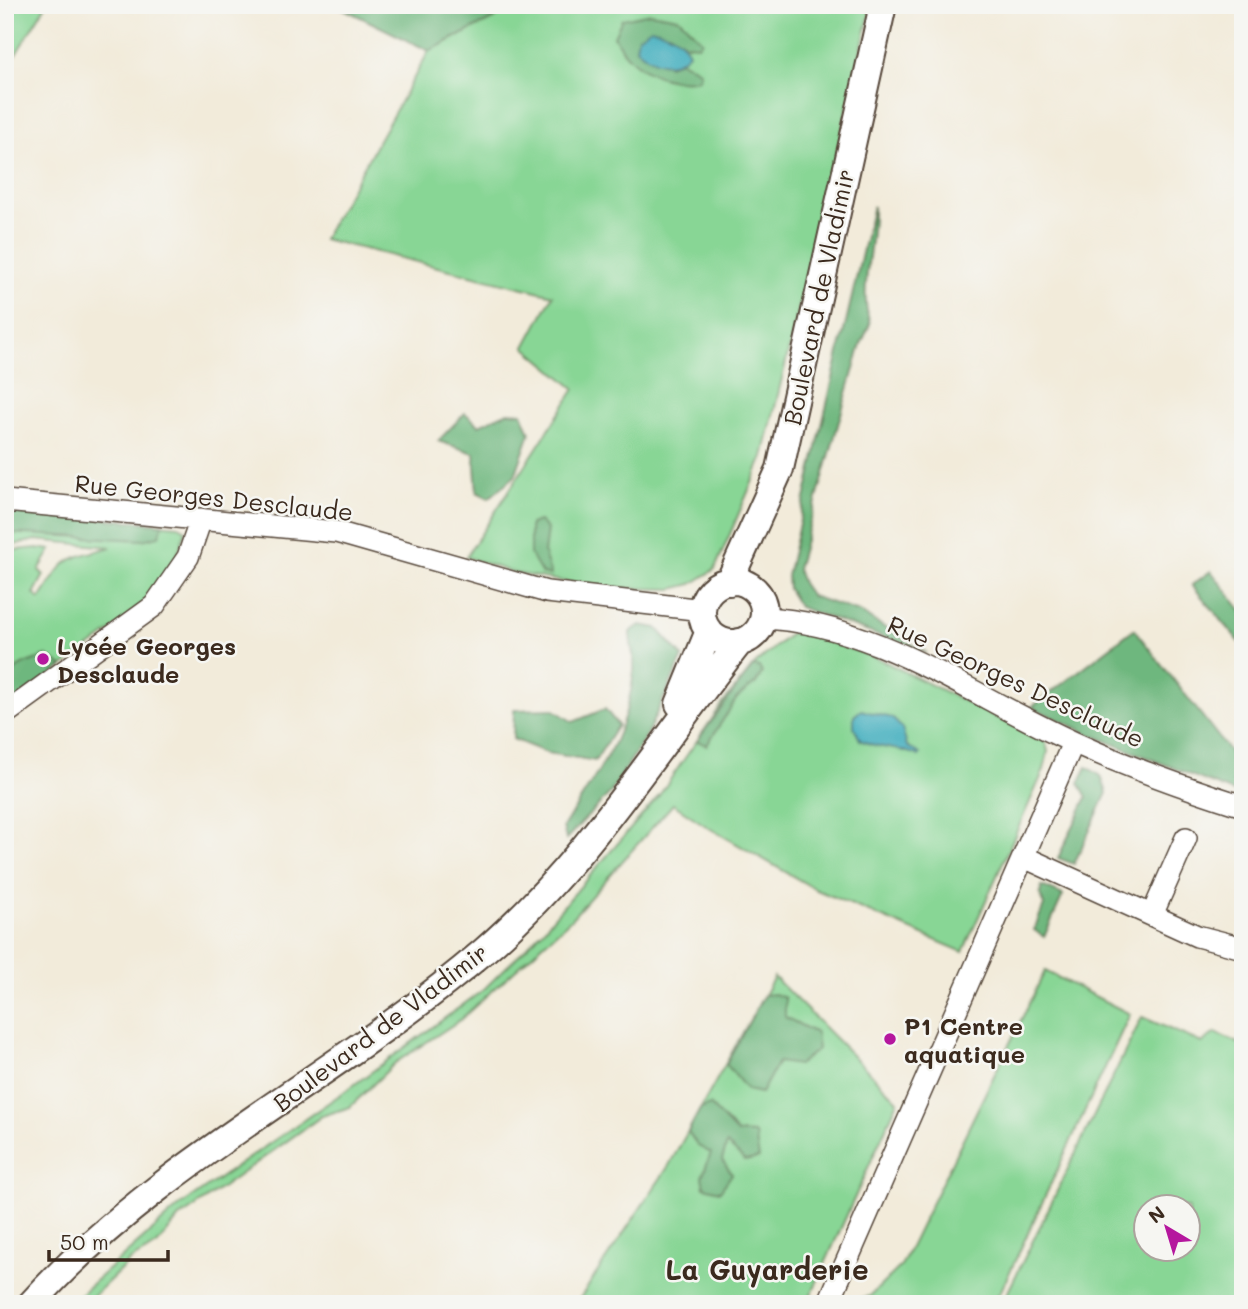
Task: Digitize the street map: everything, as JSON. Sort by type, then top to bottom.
[{"type":"main road","name":"Boulevard de Vladimir","points":[[741,585],[780,468],[883,5]]},
{"type":"main road","points":[[662,742],[706,621],[711,591],[741,585],[762,601],[764,618],[755,634],[740,642],[723,641],[706,621]]},
{"type":"main road","name":"Boulevard de Vladimir","points":[[31,1304],[82,1252],[161,1185],[412,1007],[486,949],[542,895],[579,854],[740,642]]},
{"type":"street","name":"Rue Georges Desclaude","points":[[5,501],[336,532],[547,592],[706,621]]},
{"type":"street","points":[[5,714],[154,606],[188,557],[201,519]]},
{"type":"street","name":"Rue Georges Desclaude","points":[[764,618],[788,620],[850,634],[955,681],[1073,743],[1243,806]]},
{"type":"street","points":[[828,1304],[1073,743]]},
{"type":"street","points":[[1152,915],[1186,838]]},
{"type":"street","points":[[1024,857],[1197,936],[1243,948]]},
{"type":"green space","points":[[5,5],[46,5],[5,72]]},
{"type":"green space","points":[[336,5],[520,5],[429,51]]},
{"type":"green space","points":[[520,5],[872,5],[763,457],[715,569],[692,584],[672,589],[601,588],[514,573],[466,557],[575,389],[525,347],[553,295],[323,239],[429,51]]},
{"type":"green space","points":[[650,13],[679,18],[702,41],[698,45],[686,44],[669,33],[668,65],[681,61],[700,71],[699,79],[673,80],[661,77],[638,65],[621,47],[614,36],[622,19]]},
{"type":"green space","points":[[873,206],[866,281],[870,324],[861,344],[797,569],[811,596],[859,612],[927,653],[799,607],[788,589],[787,576]]},
{"type":"green space","points":[[508,412],[522,413],[530,433],[515,476],[489,498],[477,492],[474,453],[438,441],[465,413],[479,425]]},
{"type":"green space","name":"Lycée Georges Desclaude","points":[[5,510],[179,526],[186,530],[173,568],[140,610],[5,709],[5,551],[37,548],[51,550],[39,570],[44,575],[34,594],[40,599],[56,574],[68,562],[111,547],[36,540],[5,547]]},
{"type":"green space","points":[[5,510],[163,524],[159,536],[142,540],[5,533]]},
{"type":"green space","points":[[539,521],[547,529],[544,553],[551,575],[542,574],[530,554],[530,524]]},
{"type":"green space","points":[[1211,571],[1243,612],[1243,646],[1192,585]]},
{"type":"green space","points":[[640,625],[657,628],[683,657],[646,736],[611,792],[566,839],[563,827],[609,753],[625,715],[634,670],[630,632]]},
{"type":"green space","points":[[1134,629],[1242,767],[1243,796],[1089,734],[1032,707]]},
{"type":"green space","points":[[795,630],[877,658],[1045,741],[1048,751],[1044,770],[963,952],[817,890],[709,828],[673,804],[571,919],[460,1020],[395,1063],[350,1107],[322,1116],[178,1219],[157,1245],[131,1260],[85,1304],[69,1304],[181,1205],[351,1087],[483,990],[535,939],[658,797],[723,703],[755,664]]},
{"type":"green space","points":[[47,656],[63,666],[5,709],[7,686],[13,672],[26,663]]},
{"type":"green space","points":[[753,666],[759,667],[762,673],[756,683],[737,698],[707,745],[697,741]]},
{"type":"green space","points":[[553,709],[573,722],[605,709],[618,725],[595,761],[547,753],[513,739],[514,710]]},
{"type":"green space","points":[[1087,767],[1101,776],[1107,793],[1074,864],[1058,858],[1087,797],[1079,783]]},
{"type":"green space","points":[[1042,886],[1063,895],[1044,937],[1034,930],[1044,905],[1040,894]]},
{"type":"green space","points":[[1045,971],[1130,1014],[1000,1293],[988,1304],[851,1304],[854,1300],[870,1296],[901,1266]]},
{"type":"green space","points":[[774,977],[898,1101],[807,1304],[576,1304],[668,1167]]},
{"type":"green space","points":[[775,994],[785,998],[785,1017],[816,1033],[818,1049],[798,1065],[778,1062],[761,1093],[747,1090],[726,1064],[764,995]]},
{"type":"green space","points":[[1142,1017],[1202,1043],[1215,1033],[1243,1045],[1243,1304],[1002,1304]]},
{"type":"green space","points":[[710,1105],[737,1133],[755,1134],[759,1158],[745,1161],[727,1144],[722,1160],[732,1174],[720,1191],[704,1187],[702,1177],[711,1153],[698,1146],[688,1132],[700,1109]]},
{"type":"water","points":[[651,28],[679,39],[689,53],[669,64],[649,58],[636,48],[638,37]]},
{"type":"water","points":[[861,710],[892,718],[902,728],[907,746],[920,754],[919,756],[860,740],[854,727],[854,716]]},
{"type":"place","name":"Lycée Georges Desclaude","points":[[43,659]]},
{"type":"place","name":"P1 Centre aquatique","points":[[890,1039]]},
{"type":"district","name":"La Guyarderie","points":[[767,1269]]}]
